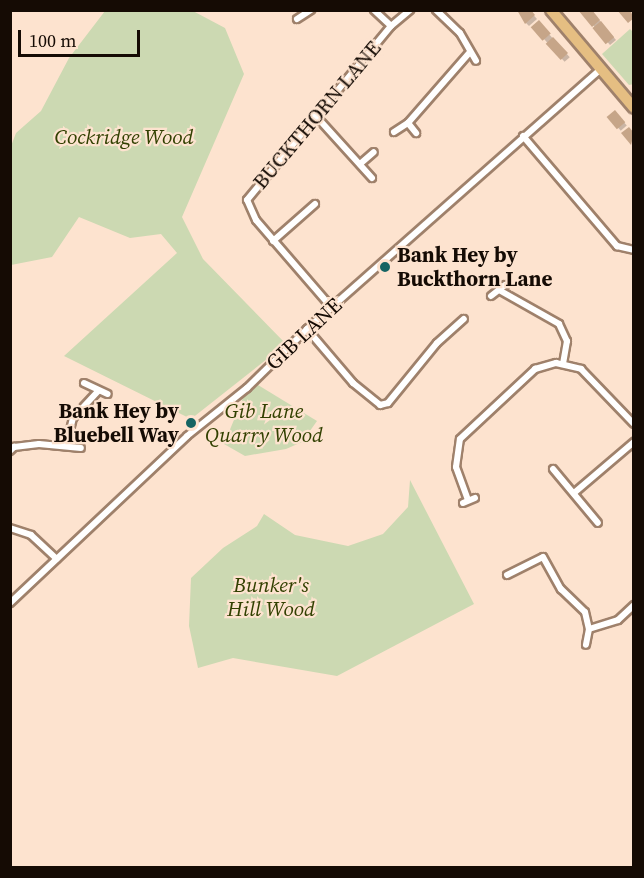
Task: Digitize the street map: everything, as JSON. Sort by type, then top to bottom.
[{"type":"main road","points":[[551,10],[632,104]]},
{"type":"street","points":[[297,19],[310,10]]},
{"type":"street","points":[[374,10],[391,26]]},
{"type":"street","name":"BUCKTHORN LANE","points":[[332,308],[273,241],[249,209],[247,200],[315,115],[391,26],[410,10]]},
{"type":"street","points":[[435,10],[460,33],[476,61]]},
{"type":"street","points":[[394,132],[408,123],[470,52]]},
{"type":"street","name":"GIB LANE","points":[[10,603],[307,329],[600,69]]},
{"type":"street","points":[[315,115],[372,178]]},
{"type":"street","points":[[408,123],[416,133]]},
{"type":"street","points":[[523,136],[617,246],[633,250]]},
{"type":"street","points":[[360,164],[374,152]]},
{"type":"street","points":[[273,241],[315,204]]},
{"type":"street","points":[[491,296],[506,285]]},
{"type":"street","points":[[499,290],[560,324],[567,340],[563,364]]},
{"type":"street","points":[[307,329],[354,383],[380,405],[388,404],[437,343],[464,319]]},
{"type":"street","points":[[469,500],[456,459],[464,434],[529,372],[548,364],[563,364],[587,372],[633,424]]},
{"type":"street","points":[[84,383],[108,394]]},
{"type":"street","points":[[66,446],[73,418],[98,391]]},
{"type":"street","points":[[10,439],[12,449],[66,446],[81,448]]},
{"type":"street","points":[[574,493],[633,442]]},
{"type":"street","points":[[553,469],[598,523]]},
{"type":"street","points":[[10,528],[30,535],[57,559]]},
{"type":"street","points":[[507,575],[543,557],[561,589],[585,612],[589,629],[586,645]]},
{"type":"street","points":[[589,629],[618,620],[633,605]]},
{"type":"green space","name":"Cockridge Wood","points":[[105,11],[193,11],[225,28],[244,74],[182,217],[203,259],[286,344],[191,419],[64,356],[177,253],[161,234],[130,238],[79,217],[52,257],[11,265],[11,146],[16,133],[41,111],[69,58]]},
{"type":"green space","points":[[630,29],[633,32],[634,84],[629,85],[602,54]]},
{"type":"green space","name":"Gib Lane Quarry Wood","points":[[258,385],[317,421],[302,442],[286,449],[245,456],[224,444],[243,398]]},
{"type":"green space","name":"Bunker's Hill Wood","points":[[410,480],[474,604],[337,676],[233,658],[198,668],[189,626],[191,578],[223,548],[257,526],[264,514],[295,535],[348,546],[383,534],[408,507]]},
{"type":"building","points":[[517,10],[531,10],[535,15],[525,24]]},
{"type":"building","points":[[578,10],[592,10],[600,20],[592,27]]},
{"type":"building","points":[[617,10],[630,10],[634,18],[628,23]]},
{"type":"building","points":[[539,20],[551,34],[543,41],[531,27]]},
{"type":"building","points":[[601,21],[614,37],[606,44],[592,28]]},
{"type":"building","points":[[553,37],[568,53],[561,60],[546,44]]},
{"type":"building","points":[[615,110],[625,122],[617,129],[607,117]]},
{"type":"building","points":[[629,127],[634,133],[631,145],[621,133]]},
{"type":"place","name":"Bank Hey by Buckthorn Lane","points":[[385,267]]},
{"type":"place","name":"Bank Hey by Bluebell Way","points":[[191,423]]}]
